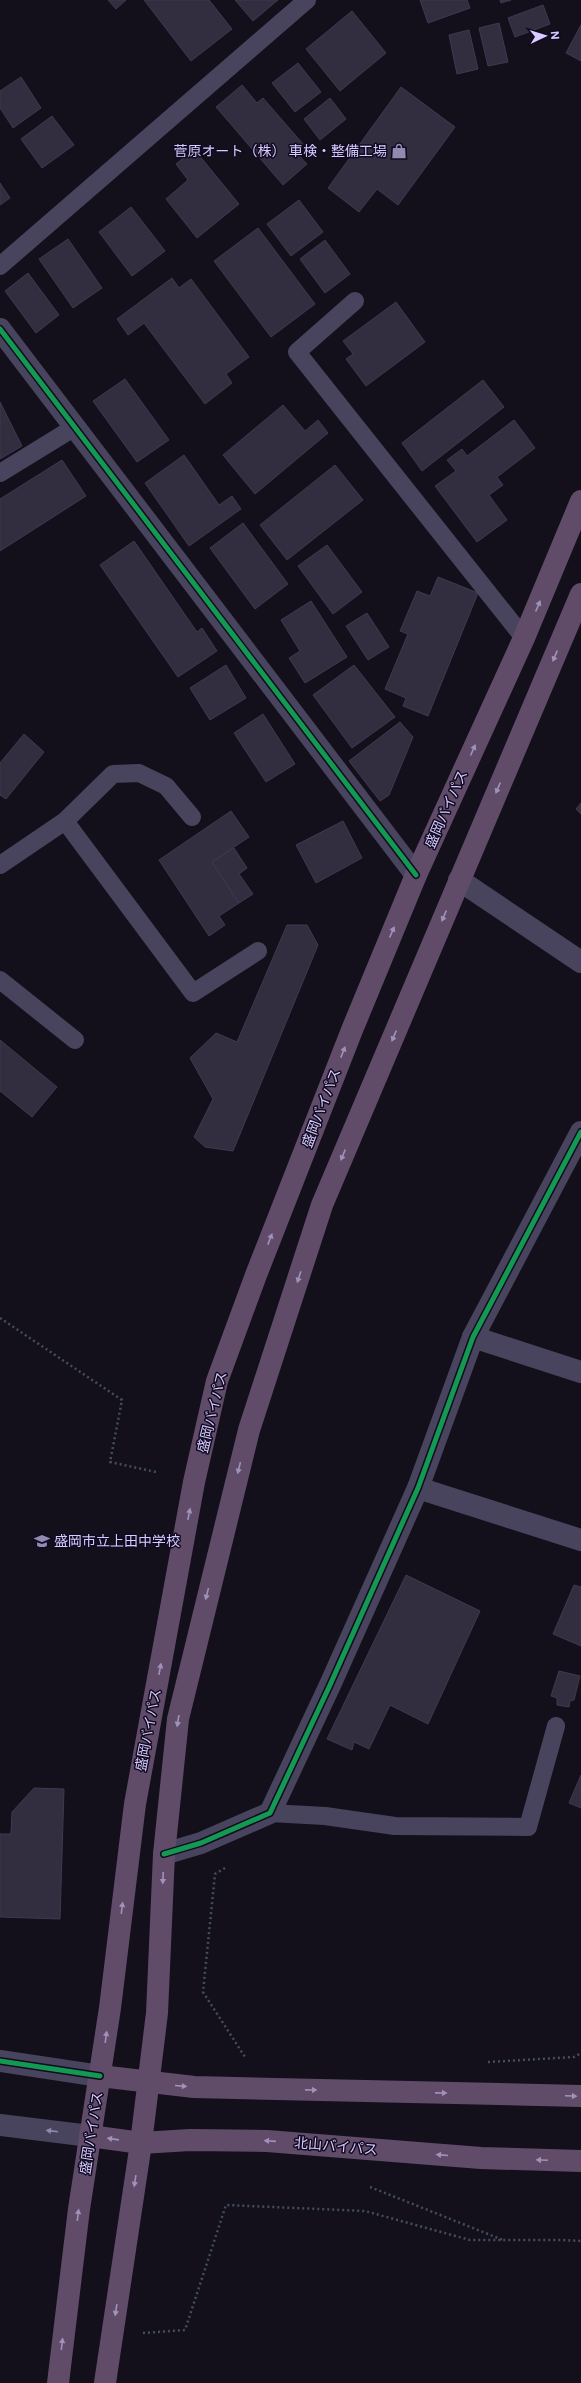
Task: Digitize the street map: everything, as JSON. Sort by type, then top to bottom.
[{"type":"highway","name":"盛岡バイパス","points":[[58,2383],[79,2209],[100,2076],[135,1804],[194,1482],[218,1381],[264,1252],[352,1030],[416,875],[524,638],[581,501]]},
{"type":"highway","name":"盛岡バイパス","points":[[105,2383],[141,2143],[158,2013],[164,1854],[178,1719],[249,1430],[322,1205],[581,594]]},
{"type":"highway","points":[[100,2076],[148,2083],[202,2087],[581,2096]]},
{"type":"highway","name":"北山バイパス","points":[[90,2136],[141,2143],[190,2140],[267,2141],[481,2158],[581,2161]]},
{"type":"street","points":[[0,329],[416,875]]},
{"type":"street","points":[[459,880],[581,962]]},
{"type":"street","points":[[164,1854],[201,1843],[270,1813],[334,1678],[418,1488],[473,1337],[581,1132]]},
{"type":"street","points":[[473,1337],[581,1372]]},
{"type":"street","points":[[418,1488],[581,1540]]},
{"type":"street","points":[[0,2061],[100,2076]]},
{"type":"street","points":[[0,2125],[90,2136]]},
{"type":"lane","points":[[0,266],[307,0]]},
{"type":"lane","points":[[355,301],[297,352],[524,638]]},
{"type":"lane","points":[[0,473],[75,427]]},
{"type":"lane","points":[[0,865],[65,821],[113,774],[139,773],[166,786],[192,817]]},
{"type":"lane","points":[[65,821],[193,993],[258,951]]},
{"type":"lane","points":[[0,980],[75,1040]]},
{"type":"lane","points":[[270,1813],[325,1816],[395,1826],[528,1827],[556,1726]]},
{"type":"path","points":[[0,1318],[122,1400],[110,1462],[156,1472]]},
{"type":"path","points":[[227,1866],[215,1874],[203,1992],[243,2057],[251,2057]]},
{"type":"path","points":[[483,2062],[574,2057],[581,2053]]},
{"type":"path","points":[[370,2187],[505,2241]]},
{"type":"path","points":[[138,2333],[185,2330],[226,2204],[365,2211],[470,2240],[581,2241]]},
{"type":"building","points":[[108,0],[126,0],[116,9]]},
{"type":"building","points":[[144,0],[209,0],[232,29],[191,61]]},
{"type":"building","points":[[235,0],[278,0],[253,21]]},
{"type":"building","points":[[420,0],[467,0],[470,8],[428,23]]},
{"type":"building","points":[[500,0],[511,0],[501,3]]},
{"type":"building","points":[[543,5],[550,24],[515,37],[508,18]]},
{"type":"building","points":[[352,11],[386,53],[340,91],[306,49]]},
{"type":"building","points":[[499,23],[508,62],[488,66],[479,28]]},
{"type":"building","points":[[581,25],[581,61],[566,53]]},
{"type":"building","points":[[469,30],[478,69],[457,74],[449,35]]},
{"type":"building","points":[[298,63],[321,92],[295,112],[272,83]]},
{"type":"building","points":[[21,77],[41,108],[13,128],[0,108],[0,91]]},
{"type":"building","points":[[242,85],[257,103],[263,98],[303,144],[295,151],[307,164],[283,185],[216,107]]},
{"type":"building","points":[[401,87],[455,127],[398,205],[377,189],[359,212],[328,188]]},
{"type":"building","points":[[330,98],[346,119],[320,140],[304,119]]},
{"type":"building","points":[[52,116],[74,145],[42,168],[21,139]]},
{"type":"building","points":[[194,149],[239,204],[197,238],[166,199],[188,180],[176,164]]},
{"type":"building","points":[[0,183],[10,198],[0,205]]},
{"type":"building","points":[[299,200],[323,232],[291,256],[267,224]]},
{"type":"building","points":[[131,207],[165,251],[132,276],[99,232]]},
{"type":"building","points":[[258,228],[315,304],[271,337],[214,261]]},
{"type":"building","points":[[68,239],[102,288],[73,308],[39,259]]},
{"type":"building","points":[[325,240],[350,274],[325,293],[300,259]]},
{"type":"building","points":[[28,273],[59,315],[36,333],[5,291]]},
{"type":"building","points":[[172,278],[179,288],[191,279],[249,357],[226,374],[232,383],[205,404],[144,323],[128,335],[117,319]]},
{"type":"building","points":[[396,302],[425,342],[366,386],[346,359],[353,354],[343,341]]},
{"type":"building","points":[[125,379],[169,440],[137,462],[93,401]]},
{"type":"building","points":[[483,380],[504,407],[422,471],[402,443]]},
{"type":"building","points":[[0,402],[22,446],[0,459]]},
{"type":"building","points":[[283,405],[305,431],[318,420],[328,433],[255,494],[223,455]]},
{"type":"building","points":[[514,420],[535,448],[497,477],[503,485],[489,495],[507,520],[477,542],[435,486],[456,471],[447,460],[462,449],[467,456]]},
{"type":"building","points":[[184,455],[219,505],[232,496],[241,509],[189,546],[145,483]]},
{"type":"building","points":[[62,460],[86,496],[0,551],[0,499]]},
{"type":"building","points":[[335,465],[363,500],[287,560],[260,525]]},
{"type":"building","points":[[243,523],[288,584],[255,609],[210,548]]},
{"type":"building","points":[[134,541],[197,632],[202,628],[217,651],[178,677],[100,565]]},
{"type":"building","points":[[327,545],[362,592],[333,614],[298,566]]},
{"type":"building","points":[[438,577],[478,593],[428,716],[403,706],[406,698],[385,689],[408,634],[400,631],[417,591],[430,596]]},
{"type":"building","points":[[311,601],[347,657],[305,683],[289,658],[300,651],[281,620]]},
{"type":"building","points":[[367,613],[389,647],[368,660],[346,626]]},
{"type":"building","points":[[226,665],[246,698],[210,720],[190,688]]},
{"type":"building","points":[[354,665],[395,717],[352,748],[313,695]]},
{"type":"building","points":[[263,714],[295,764],[266,782],[234,733]]},
{"type":"building","points":[[400,722],[413,737],[389,795],[380,801],[349,761]]},
{"type":"building","points":[[24,734],[44,752],[6,799],[0,795],[0,763]]},
{"type":"building","points":[[581,803],[581,814],[576,809]]},
{"type":"building","points":[[231,811],[249,837],[212,862],[239,903],[219,916],[225,925],[209,936],[159,860]]},
{"type":"building","points":[[343,821],[362,858],[316,883],[296,845]]},
{"type":"building","points":[[234,848],[247,868],[239,874],[253,894],[239,903],[212,862]]},
{"type":"building","points":[[287,925],[307,925],[318,945],[233,1151],[205,1147],[194,1137],[213,1099],[190,1058],[216,1033],[237,1042]]},
{"type":"building","points":[[0,1040],[57,1087],[32,1117],[0,1091]]},
{"type":"building","points":[[406,1575],[480,1611],[428,1724],[390,1705],[369,1749],[354,1742],[352,1750],[327,1739]]},
{"type":"building","points":[[574,1585],[581,1587],[581,1646],[553,1634]]},
{"type":"building","points":[[559,1671],[580,1676],[574,1700],[570,1701],[569,1707],[557,1705],[557,1698],[551,1696]]},
{"type":"building","points":[[581,1775],[581,1808],[569,1803]]},
{"type":"building","points":[[34,1788],[64,1789],[60,1919],[0,1917],[0,1834],[11,1834],[12,1812]]},
{"type":"cycle path","points":[[0,329],[416,875]]},
{"type":"cycle path","points":[[164,1854],[201,1843],[270,1813],[330,1685],[418,1488],[473,1337],[581,1132]]},
{"type":"cycle path","points":[[0,2061],[100,2076]]},
{"type":"place","name":"菅原オート（株） 車検・整備工場","points":[[399,151]]},
{"type":"place","name":"盛岡市立上田中学校","points":[[42,1541]]}]
